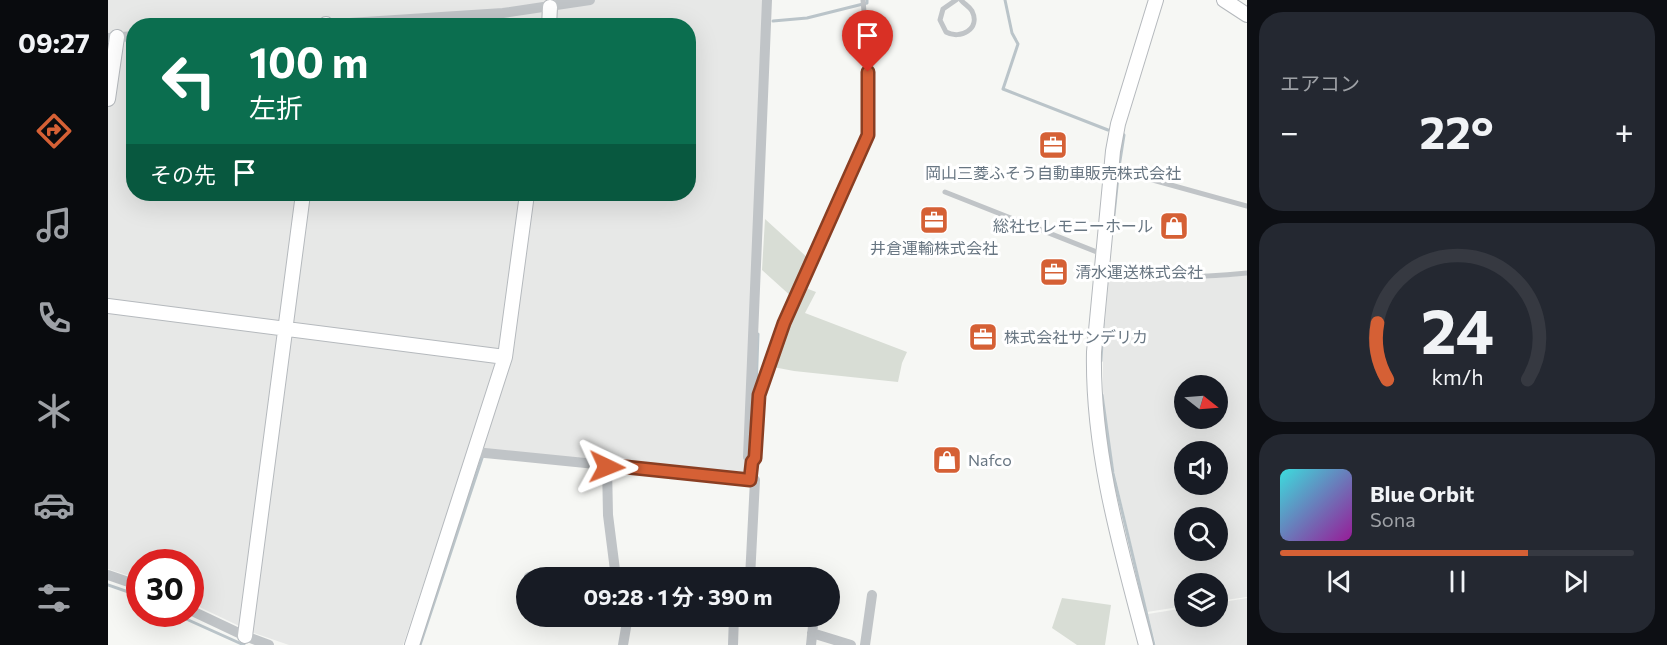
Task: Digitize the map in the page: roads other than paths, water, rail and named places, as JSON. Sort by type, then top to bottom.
[{"type":"street","points":[[429,18],[503,13],[590,0]]},
{"type":"street","points":[[750,480],[752,462],[748,457],[757,382],[767,0]]},
{"type":"street","points":[[1146,645],[1109,491],[1098,429],[1094,352],[1105,273],[1102,254],[1115,170],[1118,124],[1156,0]]},
{"type":"street","points":[[1224,0],[1247,15]]},
{"type":"street","points":[[549,18],[550,7]]},
{"type":"street","points":[[108,99],[112,38]]},
{"type":"street","points":[[245,636],[302,201]]},
{"type":"street","points":[[411,645],[505,357],[526,201]]},
{"type":"street","points":[[108,306],[505,357]]},
{"type":"street","points":[[475,452],[607,468],[755,480],[751,567]]},
{"type":"street","points":[[607,468],[608,515],[615,567]]},
{"type":"street","points":[[108,575],[126,581]]},
{"type":"street","points":[[865,645],[872,595]]},
{"type":"street","points":[[204,617],[269,645]]},
{"type":"street","points":[[623,645],[626,627]]},
{"type":"street","points":[[733,645],[734,627]]},
{"type":"street","points":[[811,645],[813,627]]},
{"type":"street","points":[[812,633],[851,645]]},
{"type":"lane","points":[[956,0],[945,6],[941,12],[940,24],[946,32],[955,36],[965,33],[973,23],[972,0]]},
{"type":"lane","points":[[961,0],[973,14]]},
{"type":"lane","points":[[757,382],[868,135],[868,59],[863,3]]},
{"type":"lane","points":[[1115,170],[1247,206]]},
{"type":"lane","points":[[945,192],[1102,254]]},
{"type":"lane","points":[[1105,273],[1134,277],[1194,277],[1247,273]]},
{"type":"waterway","points":[[773,21],[807,18],[867,3],[867,0]]},
{"type":"waterway","points":[[1005,0],[1012,33],[1018,44],[1003,89],[1108,130]]},
{"type":"waterway","points":[[1113,224],[1123,134]]},
{"type":"waterway","points":[[1101,361],[1103,323]]},
{"type":"waterway","points":[[756,391],[758,334]]},
{"type":"waterway","points":[[1102,395],[1113,473],[1154,645]]},
{"type":"waterway","points":[[420,645],[483,455]]},
{"type":"waterway","points":[[108,585],[126,591]]},
{"type":"waterway","points":[[204,627],[244,645]]},
{"type":"place","name":"岡山三菱ふそう自動車販売株式会社","points":[[1053,145]]},
{"type":"place","name":"井倉運輸株式会社","points":[[934,220]]},
{"type":"place","name":"総社セレモニーホール","points":[[1174,226]]},
{"type":"place","name":"清水運送株式会社","points":[[1054,272]]},
{"type":"place","name":"株式会社サンデリカ","points":[[983,337]]},
{"type":"place","name":"Nafco","points":[[947,460]]}]
